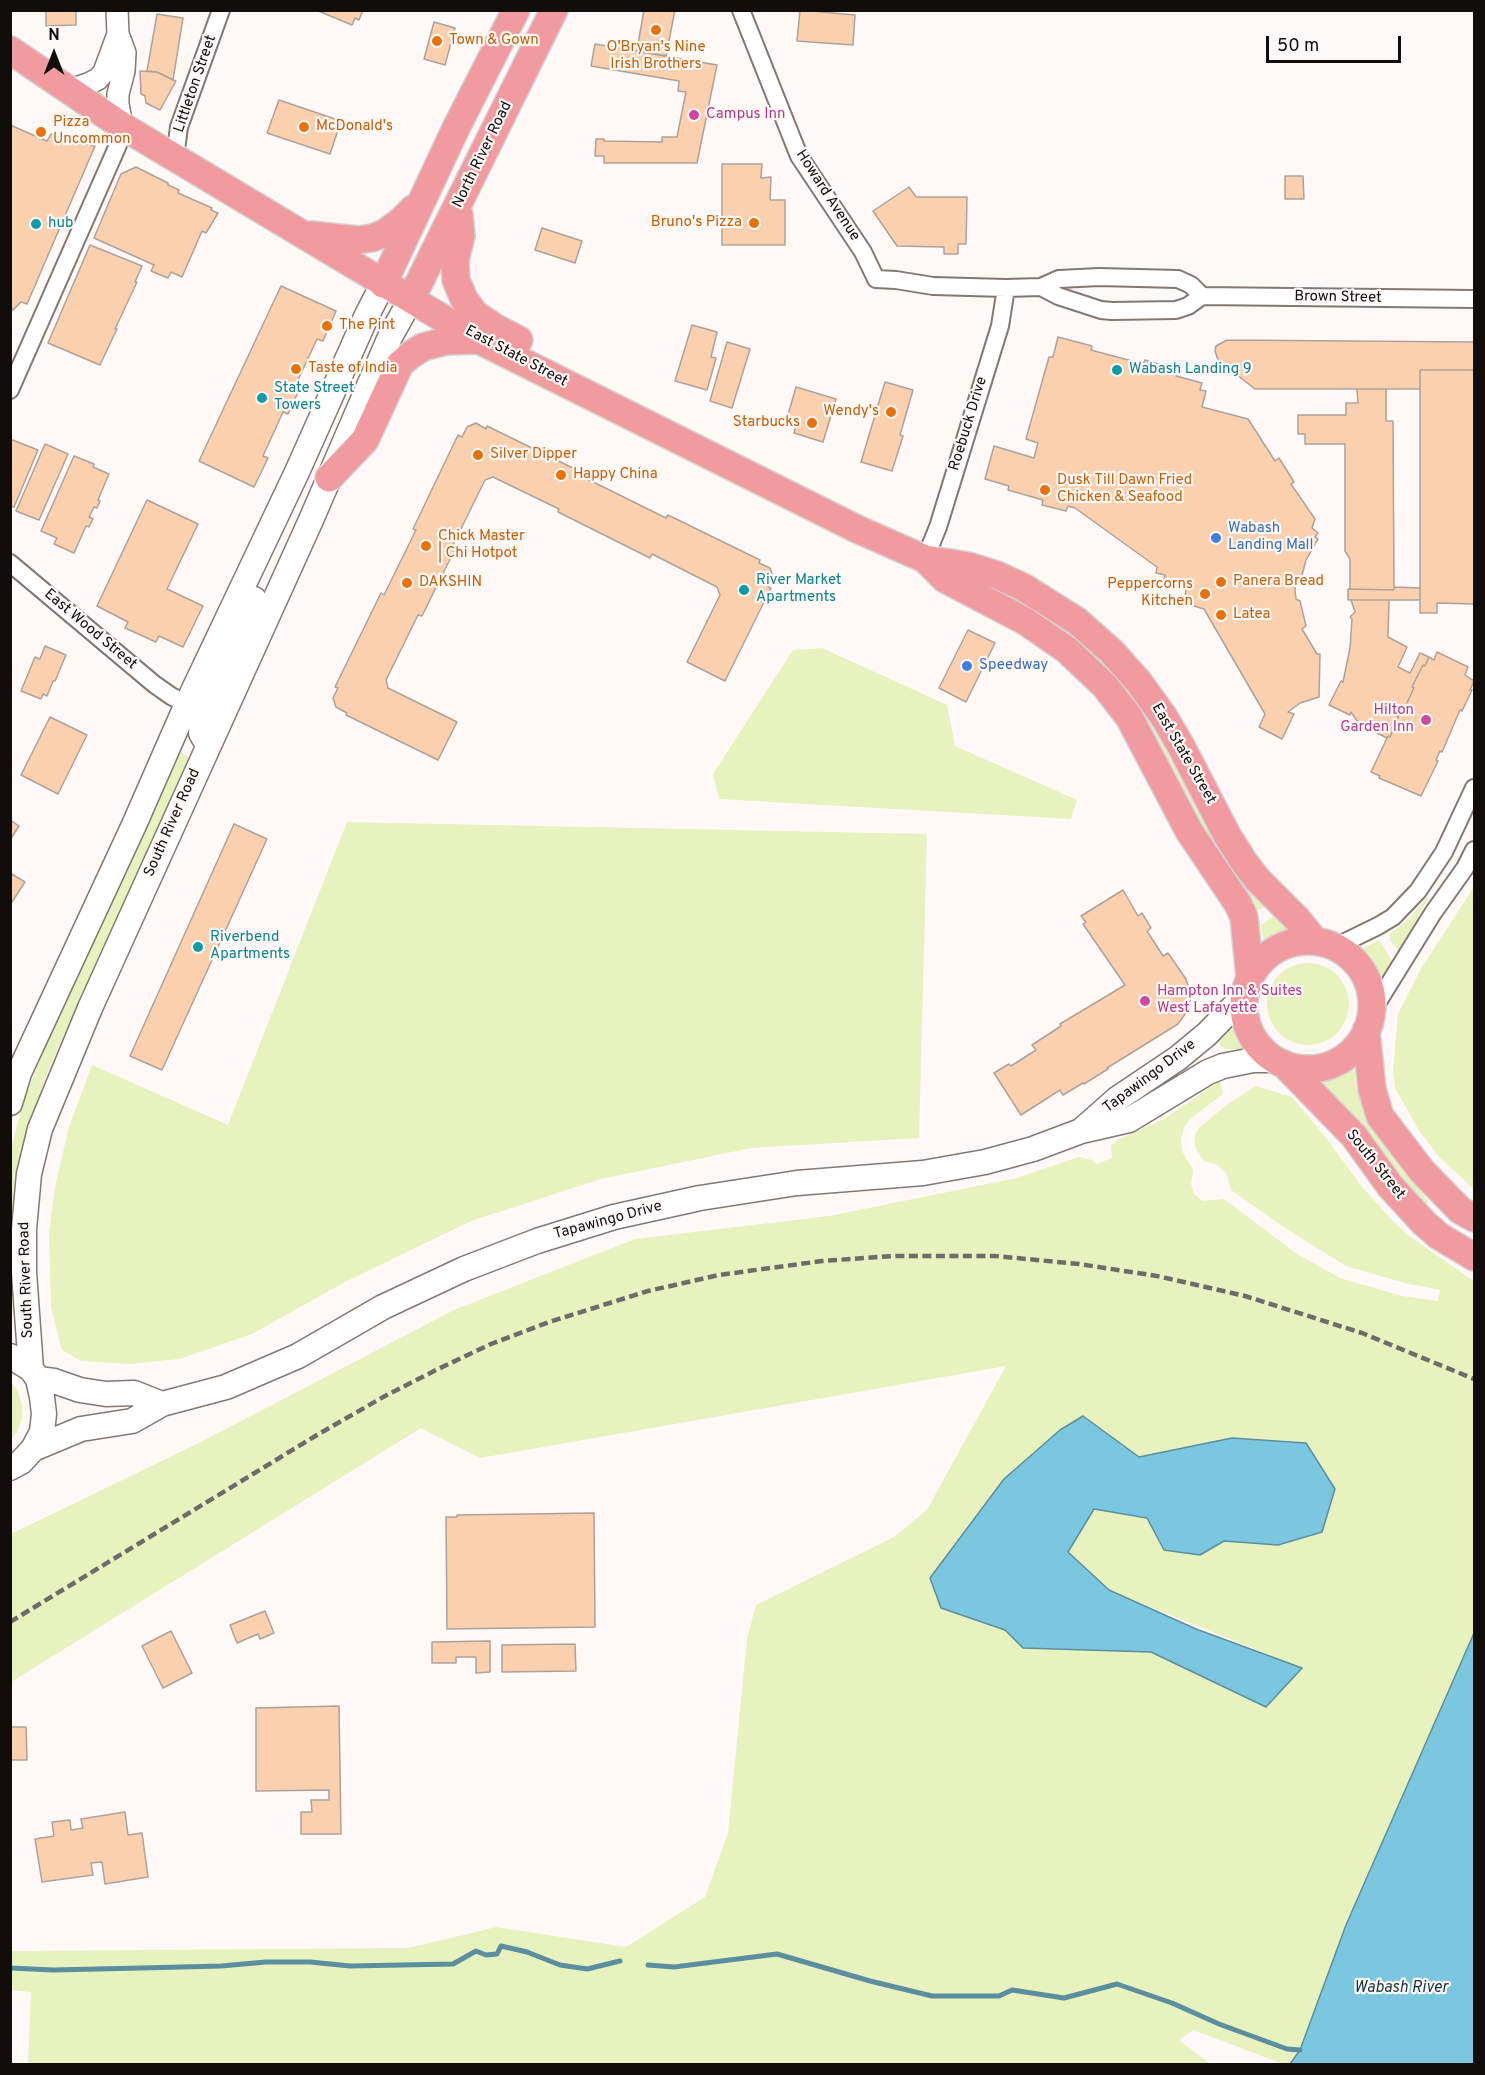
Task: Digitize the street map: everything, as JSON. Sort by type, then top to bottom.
[{"type":"main road","points":[[10,1103],[19,1073],[134,825],[179,700],[297,472],[367,315],[456,128],[516,10]]},
{"type":"main road","name":"North River Road","points":[[411,299],[554,10]]},
{"type":"main road","name":"East State Street","points":[[10,50],[122,126],[479,340],[841,521],[925,559],[968,566],[997,575],[1023,587],[1077,621],[1112,652],[1138,681],[1164,717],[1244,862],[1258,880],[1325,944]]},
{"type":"main road","points":[[302,233],[358,240],[372,238],[385,233],[401,221],[422,200]]},
{"type":"main road","points":[[458,205],[460,236],[454,260],[456,280],[464,299],[476,314],[494,327],[565,365],[597,400]]},
{"type":"main road","name":"South River Road","points":[[33,1449],[42,1432],[44,1414],[42,1397],[34,1374],[24,1272],[24,1229],[29,1174],[40,1129],[90,1008],[329,478],[390,337],[411,299]]},
{"type":"main road","points":[[329,478],[365,440],[400,364],[423,347],[446,341],[479,340]]},
{"type":"main road","points":[[208,745],[201,733],[204,713],[273,557],[297,472]]},
{"type":"main road","name":"East State Street","points":[[925,559],[945,579],[1025,621],[1067,650],[1105,686],[1129,717],[1189,831],[1238,904],[1244,917],[1247,986]]},
{"type":"main road","points":[[1368,1022],[1356,1049],[1342,1060],[1326,1067],[1309,1069],[1279,1062],[1258,1044],[1249,1030],[1244,1013],[1247,986],[1261,960],[1276,948],[1295,942],[1325,944],[1352,958],[1364,974],[1371,993],[1368,1022],[1372,1089],[1380,1116],[1422,1171],[1467,1214]]},
{"type":"main road","name":"Tapawingo Drive","points":[[1081,1131],[1117,1099],[1178,1058],[1207,1034],[1247,986]]},
{"type":"main road","name":"Tapawingo Drive","points":[[33,1449],[81,1429],[132,1421],[162,1404],[226,1387],[298,1356],[383,1307],[464,1269],[537,1241],[614,1217],[700,1198],[796,1183],[923,1173],[985,1162],[1033,1149],[1081,1131],[1129,1120],[1208,1072],[1223,1066],[1253,1060],[1279,1062]]},
{"type":"main road","name":"South Street","points":[[1279,1062],[1354,1136],[1390,1186],[1424,1223],[1439,1236],[1474,1257]]},
{"type":"main road","points":[[10,1356],[34,1374],[80,1390],[106,1394],[134,1393],[162,1404]]},
{"type":"main road","points":[[10,1468],[21,1462],[33,1449]]},
{"type":"street","points":[[10,390],[118,145],[122,126],[118,94],[124,71],[125,53],[118,34],[117,10]]},
{"type":"street","name":"Littleton Street","points":[[175,158],[179,127],[221,10]]},
{"type":"street","name":"Howard Avenue","points":[[741,10],[799,156],[863,252],[876,279]]},
{"type":"street","points":[[70,90],[98,79],[104,72],[118,34]]},
{"type":"street","name":"Brown Street","points":[[876,279],[933,286],[1006,288],[1041,287],[1059,279],[1100,277],[1178,279],[1191,285],[1202,296]]},
{"type":"street","name":"Brown Street","points":[[1041,287],[1058,296],[1101,310],[1112,311],[1176,310],[1188,306],[1202,296],[1474,299]]},
{"type":"street","name":"Roebuck Drive","points":[[925,559],[938,527],[1000,326],[1006,288]]},
{"type":"street","name":"East Wood Street","points":[[10,563],[179,700]]},
{"type":"street","points":[[1325,944],[1378,926],[1393,916],[1418,891],[1444,852],[1474,788]]},
{"type":"street","points":[[1368,1022],[1433,913],[1465,868],[1474,850]]},
{"type":"green space","points":[[959,575],[1019,596],[1093,649],[1145,706],[1266,906],[1256,911],[1225,871],[1147,729]]},
{"type":"green space","points":[[822,648],[947,705],[955,746],[1077,800],[1071,819],[719,799],[713,774],[793,650]]},
{"type":"green space","points":[[180,751],[190,758],[49,1068],[33,1113],[26,1140],[12,1256],[14,1311],[11,1312],[11,1149],[23,1102],[54,1026]]},
{"type":"green space","points":[[347,822],[927,834],[919,1138],[751,1148],[601,1179],[471,1221],[345,1282],[252,1334],[179,1359],[130,1364],[81,1361],[62,1350],[51,1307],[49,1233],[55,1187],[69,1127],[92,1065],[228,1125]]},
{"type":"green space","points":[[1474,887],[1474,1189],[1440,1158],[1420,1132],[1395,1088],[1393,1071],[1398,1014],[1422,967]]},
{"type":"green space","points":[[1427,897],[1400,952],[1389,939],[1391,938],[1389,935],[1410,918]]},
{"type":"green space","points":[[1275,915],[1289,929],[1289,932],[1264,943],[1261,925]]},
{"type":"green space","points":[[1380,941],[1393,963],[1383,979],[1362,949]]},
{"type":"green space","points":[[1308,963],[1324,966],[1337,975],[1346,988],[1349,1004],[1346,1020],[1337,1033],[1324,1042],[1308,1045],[1292,1042],[1279,1033],[1270,1020],[1267,1004],[1270,988],[1279,975],[1292,966]]},
{"type":"green space","points":[[1233,1028],[1236,1029],[1245,1047],[1243,1049],[1226,1049],[1221,1046],[1219,1041]]},
{"type":"green space","points":[[1354,1066],[1356,1087],[1364,1111],[1429,1203],[1427,1204],[1395,1177],[1323,1083],[1323,1080],[1343,1073]]},
{"type":"green space","points":[[1220,1081],[1223,1094],[1190,1119],[1184,1127],[1181,1140],[1182,1151],[1193,1170],[1191,1184],[1194,1194],[1203,1201],[1224,1199],[1297,1254],[1340,1278],[1402,1296],[1438,1301],[1440,1290],[1405,1283],[1346,1266],[1285,1228],[1231,1190],[1227,1174],[1218,1165],[1204,1161],[1196,1149],[1194,1138],[1198,1129],[1225,1106],[1256,1086],[1292,1097],[1362,1187],[1393,1221],[1409,1236],[1474,1281],[1474,1633],[1300,2050],[1290,2064],[1283,2064],[1193,2030],[1179,2040],[1210,2064],[28,2064],[31,1992],[11,1990],[11,1951],[409,1948],[496,1927],[626,1947],[705,1897],[728,1833],[747,1639],[756,1605],[894,1537],[927,1510],[1006,1366],[480,1458],[421,1428],[11,1682],[11,1534],[201,1442],[454,1310],[635,1239],[829,1216],[1017,1178],[1079,1157],[1092,1160],[1097,1164],[1112,1158],[1111,1146],[1117,1140],[1164,1119]],"holes":[[[1232,1438],[1278,1545],[1224,1541],[1200,1554],[1147,1518],[1094,1509],[1068,1553],[1109,1590],[1302,1668],[1266,1707],[1151,1652],[1023,1648],[1005,1630],[941,1608],[1139,1457]]]},
{"type":"green space","points":[[11,1382],[18,1391],[22,1405],[22,1419],[11,1440]]},
{"type":"water","points":[[1083,1416],[1139,1457],[1232,1438],[1306,1443],[1335,1489],[1322,1532],[1278,1545],[1224,1541],[1200,1555],[1164,1550],[1147,1518],[1094,1509],[1068,1552],[1109,1590],[1196,1629],[1302,1668],[1266,1707],[1151,1652],[1023,1648],[1005,1630],[941,1608],[930,1578],[1004,1479],[1060,1430]]},
{"type":"water","name":"Wabash River","points":[[1474,1633],[1474,2064],[1290,2064],[1300,2050],[1346,1925]]},
{"type":"building","points":[[46,10],[76,10],[76,25],[46,26]]},
{"type":"building","points":[[316,10],[363,10],[359,20],[355,18],[352,25]]},
{"type":"building","name":"O'Bryan's Nine Irish Brothers","points":[[644,10],[675,10],[666,56],[637,50]]},
{"type":"building","points":[[800,10],[855,15],[853,45],[797,41]]},
{"type":"building","points":[[157,14],[183,18],[173,80],[157,72],[147,71]]},
{"type":"building","points":[[434,22],[455,28],[445,65],[424,59]]},
{"type":"building","name":"Campus Inn","points":[[595,44],[717,65],[697,163],[604,163],[604,156],[595,156],[596,139],[662,142],[662,137],[677,137],[686,92],[678,91],[679,81],[591,66]]},
{"type":"building","points":[[140,71],[157,72],[176,81],[160,110],[146,103],[145,96],[141,94]]},
{"type":"building","name":"McDonald's","points":[[279,100],[341,121],[330,154],[267,133]]},
{"type":"building","name":"hub","points":[[10,125],[47,141],[51,134],[95,146],[27,304],[21,302],[13,310],[10,307]]},
{"type":"building","name":"Bruno's Pizza","points":[[722,164],[762,164],[761,178],[771,177],[770,200],[785,200],[785,245],[722,245]]},
{"type":"building","points":[[136,167],[168,183],[179,190],[178,193],[218,213],[206,233],[202,231],[182,277],[171,272],[168,278],[151,271],[154,265],[94,238],[121,174]]},
{"type":"building","points":[[1285,176],[1303,176],[1304,199],[1285,199]]},
{"type":"building","points":[[909,187],[916,197],[967,197],[966,244],[958,244],[958,254],[944,254],[944,247],[897,246],[873,211]]},
{"type":"building","points":[[542,228],[582,241],[575,263],[535,250]]},
{"type":"building","points":[[90,245],[142,266],[100,365],[48,343]]},
{"type":"building","name":"State Street Towers","points":[[281,286],[336,311],[323,341],[317,339],[297,382],[302,384],[288,414],[283,412],[263,456],[268,458],[254,487],[199,461]]},
{"type":"building","points":[[692,325],[717,332],[711,357],[716,358],[707,390],[675,381]]},
{"type":"building","name":"Wabash Landing Mall","points":[[1058,337],[1092,346],[1091,350],[1143,364],[1145,360],[1178,370],[1176,376],[1202,383],[1200,390],[1206,391],[1202,407],[1248,419],[1275,461],[1279,458],[1294,482],[1291,484],[1315,519],[1312,528],[1318,533],[1315,537],[1318,539],[1306,560],[1300,583],[1296,581],[1295,590],[1306,626],[1302,629],[1317,654],[1320,654],[1319,697],[1300,703],[1288,712],[1294,714],[1282,739],[1259,727],[1265,714],[1204,609],[1184,603],[1186,589],[1163,583],[1165,575],[1156,573],[1157,567],[1075,508],[1068,506],[1066,511],[1042,505],[1043,500],[1008,490],[1009,486],[985,479],[994,446],[1034,458],[1038,443],[1026,439],[1049,357],[1053,357]]},
{"type":"building","points":[[1227,340],[1474,342],[1474,370],[1420,370],[1420,389],[1255,389],[1218,360],[1216,346]]},
{"type":"building","points":[[727,342],[750,349],[732,408],[710,401]]},
{"type":"building","points":[[1420,370],[1474,370],[1474,604],[1437,603],[1437,613],[1420,613]]},
{"type":"building","name":"Wendy's","points":[[885,382],[913,390],[900,435],[903,436],[892,471],[861,462]]},
{"type":"building","points":[[796,387],[836,399],[823,442],[794,433],[796,425],[786,422]]},
{"type":"building","name":"Wabash Landing Mall","points":[[1357,389],[1386,389],[1386,421],[1393,421],[1394,590],[1350,589],[1350,559],[1345,551],[1345,444],[1305,444],[1305,434],[1298,434],[1298,415],[1346,415],[1346,403],[1358,403]]},
{"type":"building","name":"River Market Apartments","points":[[476,423],[486,429],[487,426],[581,472],[579,475],[666,518],[668,515],[760,560],[759,563],[770,568],[773,577],[768,587],[771,588],[725,681],[687,662],[720,595],[717,587],[652,554],[650,558],[558,512],[559,509],[493,477],[485,480],[453,545],[456,547],[422,616],[418,615],[386,680],[388,688],[457,722],[438,760],[346,715],[347,713],[336,707],[333,698],[338,688],[335,687],[381,593],[384,595],[416,530],[413,529],[458,435],[462,437],[467,427]]},
{"type":"building","points":[[10,439],[38,450],[14,507],[10,506]]},
{"type":"building","points":[[45,444],[68,454],[39,520],[16,511]]},
{"type":"building","points":[[74,456],[94,464],[93,467],[109,474],[97,508],[94,507],[89,517],[93,519],[89,527],[86,526],[74,553],[54,544],[57,538],[41,531]]},
{"type":"building","points":[[147,500],[198,524],[167,589],[203,606],[183,647],[159,636],[156,642],[125,628],[128,622],[97,606]]},
{"type":"building","points":[[1394,587],[1420,588],[1420,600],[1348,600],[1348,589],[1394,590]]},
{"type":"building","points":[[1351,600],[1389,600],[1388,637],[1407,647],[1398,667],[1410,673],[1420,653],[1429,657],[1412,687],[1414,688],[1404,709],[1402,708],[1390,737],[1387,738],[1367,728],[1366,731],[1351,712],[1350,715],[1329,705],[1341,681],[1343,682],[1350,648],[1352,619],[1350,617],[1355,612]]},
{"type":"building","name":"Speedway","points":[[968,630],[995,643],[966,702],[939,688]]},
{"type":"building","points":[[45,646],[66,655],[47,696],[43,694],[41,699],[21,691],[35,657],[40,659]]},
{"type":"building","name":"Hilton Garden Inn","points":[[1437,652],[1468,667],[1465,675],[1474,681],[1470,690],[1472,690],[1462,711],[1460,710],[1442,752],[1440,751],[1436,760],[1438,761],[1421,796],[1379,778],[1380,776],[1371,772],[1388,736],[1390,737],[1394,729],[1392,728],[1402,708],[1404,709],[1423,665],[1425,666],[1429,657],[1434,660]]},
{"type":"building","points":[[50,717],[87,735],[58,794],[21,775]]},
{"type":"building","points":[[10,820],[19,826],[10,840]]},
{"type":"building","name":"Riverbend Apartments","points":[[234,824],[267,839],[162,1070],[130,1056]]},
{"type":"building","points":[[10,873],[25,882],[10,905]]},
{"type":"building","name":"Hampton Inn & Suites West Lafayette","points":[[1123,890],[1138,916],[1142,913],[1151,928],[1147,931],[1163,956],[1168,953],[1186,979],[1191,995],[1188,1010],[1178,1024],[1108,1069],[1063,1095],[1060,1090],[1021,1115],[994,1073],[1009,1064],[1011,1066],[1036,1050],[1032,1045],[1061,1026],[1060,1024],[1125,985],[1083,924],[1086,922],[1081,916]]},
{"type":"building","points":[[594,1513],[595,1627],[447,1629],[446,1517]]},
{"type":"building","points":[[265,1611],[274,1633],[260,1639],[258,1634],[237,1643],[230,1625]]},
{"type":"building","points":[[171,1631],[192,1673],[163,1688],[142,1646]]},
{"type":"building","points":[[490,1641],[490,1672],[476,1673],[476,1657],[456,1657],[456,1663],[432,1663],[432,1642]]},
{"type":"building","points":[[575,1644],[576,1671],[502,1672],[502,1645]]},
{"type":"building","points":[[339,1706],[341,1834],[301,1834],[301,1812],[312,1812],[311,1800],[329,1800],[329,1790],[256,1791],[256,1708]]},
{"type":"building","points":[[10,1727],[26,1727],[27,1760],[10,1760]]},
{"type":"building","points":[[125,1812],[128,1835],[142,1833],[148,1877],[105,1884],[102,1862],[91,1863],[93,1875],[42,1882],[35,1839],[54,1836],[52,1822],[70,1820],[71,1830],[83,1828],[81,1819]]},
{"type":"waterway","points":[[10,1968],[53,1970],[141,1968],[221,1966],[266,1962],[310,1962],[350,1966],[453,1964],[476,1951],[486,1955],[497,1954],[501,1946],[527,1952],[560,1965],[587,1969],[620,1961]]},
{"type":"waterway","points":[[648,1965],[674,1967],[777,1954],[932,1996],[999,1996],[1012,1990],[1064,1998],[1117,1984],[1172,2003],[1219,2024],[1287,2049],[1300,2050]]},
{"type":"railway","points":[[10,1622],[317,1435],[436,1370],[491,1344],[549,1322],[648,1291],[719,1275],[822,1261],[893,1256],[995,1256],[1079,1264],[1157,1276],[1245,1296],[1362,1333],[1474,1379]]},
{"type":"place","name":"O'Bryan's Nine Irish Brothers","points":[[656,30]]},
{"type":"place","name":"Town & Gown","points":[[437,41]]},
{"type":"place","name":"Campus Inn","points":[[694,115]]},
{"type":"place","name":"McDonald's","points":[[304,127]]},
{"type":"place","name":"Pizza Uncommon","points":[[41,132]]},
{"type":"place","name":"Bruno's Pizza","points":[[754,223]]},
{"type":"place","name":"hub","points":[[36,224]]},
{"type":"place","name":"The Pint","points":[[327,326]]},
{"type":"place","name":"Taste of India","points":[[296,369]]},
{"type":"place","name":"Wabash Landing 9","points":[[1117,370]]},
{"type":"place","name":"State Street Towers","points":[[262,398]]},
{"type":"place","name":"Wendy's","points":[[891,412]]},
{"type":"place","name":"Starbucks","points":[[812,423]]},
{"type":"place","name":"Silver Dipper","points":[[478,455]]},
{"type":"place","name":"Happy China","points":[[561,475]]},
{"type":"place","name":"Dusk Till Dawn Fried Chicken & Seafood","points":[[1045,490]]},
{"type":"place","name":"Wabash Landing Mall","points":[[1216,538]]},
{"type":"place","name":"Chick Master | Chi Hotpot","points":[[426,546]]},
{"type":"place","name":"Panera Bread","points":[[1221,582]]},
{"type":"place","name":"DAKSHIN","points":[[407,583]]},
{"type":"place","name":"River Market Apartments","points":[[744,590]]},
{"type":"place","name":"Peppercorns Kitchen","points":[[1205,594]]},
{"type":"place","name":"Latea","points":[[1221,615]]},
{"type":"place","name":"Speedway","points":[[967,666]]},
{"type":"place","name":"Hilton Garden Inn","points":[[1426,720]]},
{"type":"place","name":"Riverbend Apartments","points":[[198,947]]},
{"type":"place","name":"Hampton Inn & Suites West Lafayette","points":[[1145,1001]]}]
